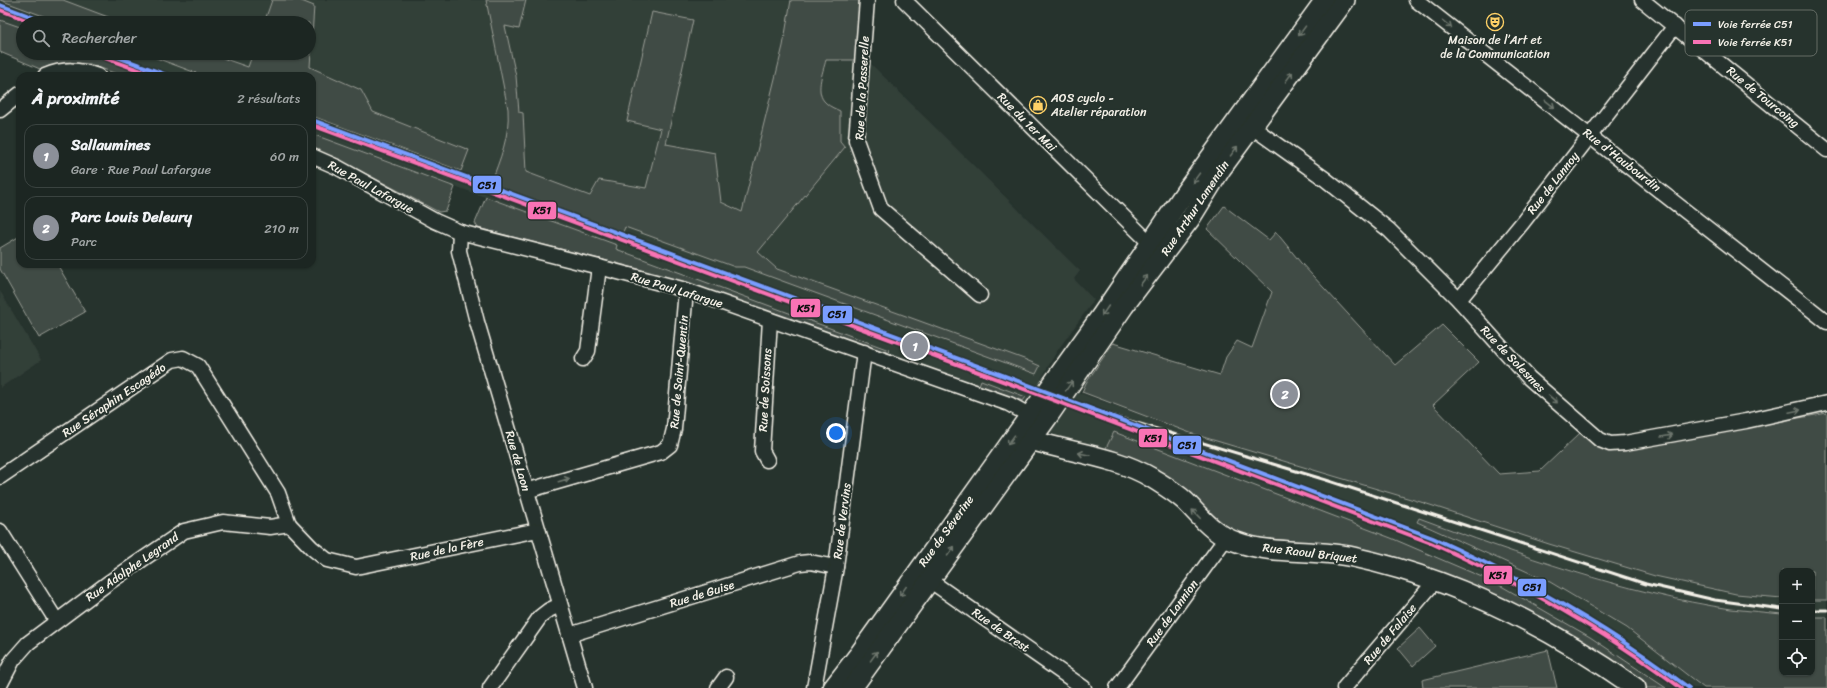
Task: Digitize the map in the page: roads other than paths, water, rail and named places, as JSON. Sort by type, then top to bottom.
[{"type":"main road","name":"Rue Arthur Lamendin","points":[[1037,426],[1124,306],[1156,251],[1186,191],[1325,0]]},
{"type":"main road","name":"Rue Arthur Lamendin","points":[[1059,374],[1156,251],[1190,219],[1221,169],[1345,0]]},
{"type":"main road","name":"Rue de Séverine","points":[[833,688],[923,576],[1037,426],[1059,374]]},
{"type":"main road","name":"Rue Raoul Briquet","points":[[1037,426],[1059,449],[1113,460],[1137,470],[1175,493],[1204,522],[1226,538],[1259,548],[1335,554],[1351,557],[1436,580],[1478,597],[1529,622],[1627,685]]},
{"type":"main road","name":"Rue de Séverine","points":[[852,688],[923,576]]},
{"type":"street","name":"Rue de la Passerelle","points":[[867,0],[856,140],[881,209],[980,295]]},
{"type":"street","name":"Rue du 1er Mai","points":[[904,0],[1156,251]]},
{"type":"street","name":"Rue d'Haubourdin","points":[[1416,0],[1827,322]]},
{"type":"street","name":"Rue de Tourcoing","points":[[1642,0],[1685,34]]},
{"type":"street","name":"Rue de Lannoy","points":[[1459,300],[1675,26]]},
{"type":"street","name":"Rue de Tourcoing","points":[[1712,56],[1827,150]]},
{"type":"street","points":[[57,72],[63,70],[76,70],[83,72]]},
{"type":"street","points":[[0,110],[16,97]]},
{"type":"street","name":"Rue de Solesmes","points":[[1252,127],[1325,178],[1389,230],[1459,300],[1529,378],[1600,440],[1610,444],[1625,443],[1746,421],[1827,403]]},
{"type":"street","name":"Rue Paul Lafargue","points":[[316,158],[337,167],[435,221],[460,232],[686,290],[1009,404],[1037,426]]},
{"type":"street","name":"Rue de Laon","points":[[460,232],[460,251],[477,322],[585,688]]},
{"type":"street","points":[[583,359],[588,351],[599,267]]},
{"type":"street","name":"Rue de Saint-Quentin","points":[[526,491],[661,452],[670,445],[674,429],[686,290]]},
{"type":"street","name":"Rue de Soissons","points":[[767,460],[762,451],[770,320]]},
{"type":"street","name":"Rue de Vervins","points":[[814,688],[836,567],[864,352]]},
{"type":"street","name":"Rue Séraphin Escagédo","points":[[0,477],[172,360],[183,358],[198,366],[278,493],[289,524]]},
{"type":"street","name":"Rue Adolphe Legrand","points":[[0,685],[13,660],[28,643],[56,620],[184,531],[223,522],[270,527],[289,524]]},
{"type":"street","name":"Rue de la Fère","points":[[289,524],[312,548],[327,560],[356,567],[538,530]]},
{"type":"street","points":[[0,531],[56,620]]},
{"type":"street","name":"Rue de Lannion","points":[[1117,688],[1226,538]]},
{"type":"street","name":"Rue de Guise","points":[[569,635],[800,563],[810,562],[836,567]]},
{"type":"street","name":"Rue de Brest","points":[[923,576],[1084,688]]},
{"type":"street","name":"Rue de Falaise","points":[[1344,688],[1436,580]]},
{"type":"street","points":[[490,688],[540,617],[549,610],[560,605]]},
{"type":"railway","points":[[1085,406],[1326,480],[1646,584],[1715,600],[1779,609]]},
{"type":"railway","points":[[1815,610],[1827,610]]},
{"type":"rail line","name":"C51","points":[[0,5],[29,16]]},
{"type":"rail line","name":"K51","points":[[0,10],[16,16]]},
{"type":"rail line","name":"K51","points":[[111,60],[144,72]]},
{"type":"rail line","name":"C51","points":[[126,60],[158,72]]},
{"type":"rail line","name":"C51","points":[[316,121],[1002,375],[1433,538],[1500,570],[1565,606],[1628,645],[1689,688]]},
{"type":"rail line","name":"K51","points":[[316,126],[1000,380],[1431,543],[1529,591],[1622,646],[1681,688]]},
{"type":"place","name":"Maison de l’Art et de la Communication","points":[[1495,22]]},
{"type":"place","name":"AOS cyclo - Atelier réparation","points":[[1038,105]]},
{"type":"place","name":"Sallaumines","points":[[915,346]]},
{"type":"place","name":"Parc Louis Deleury","points":[[1285,394]]}]
